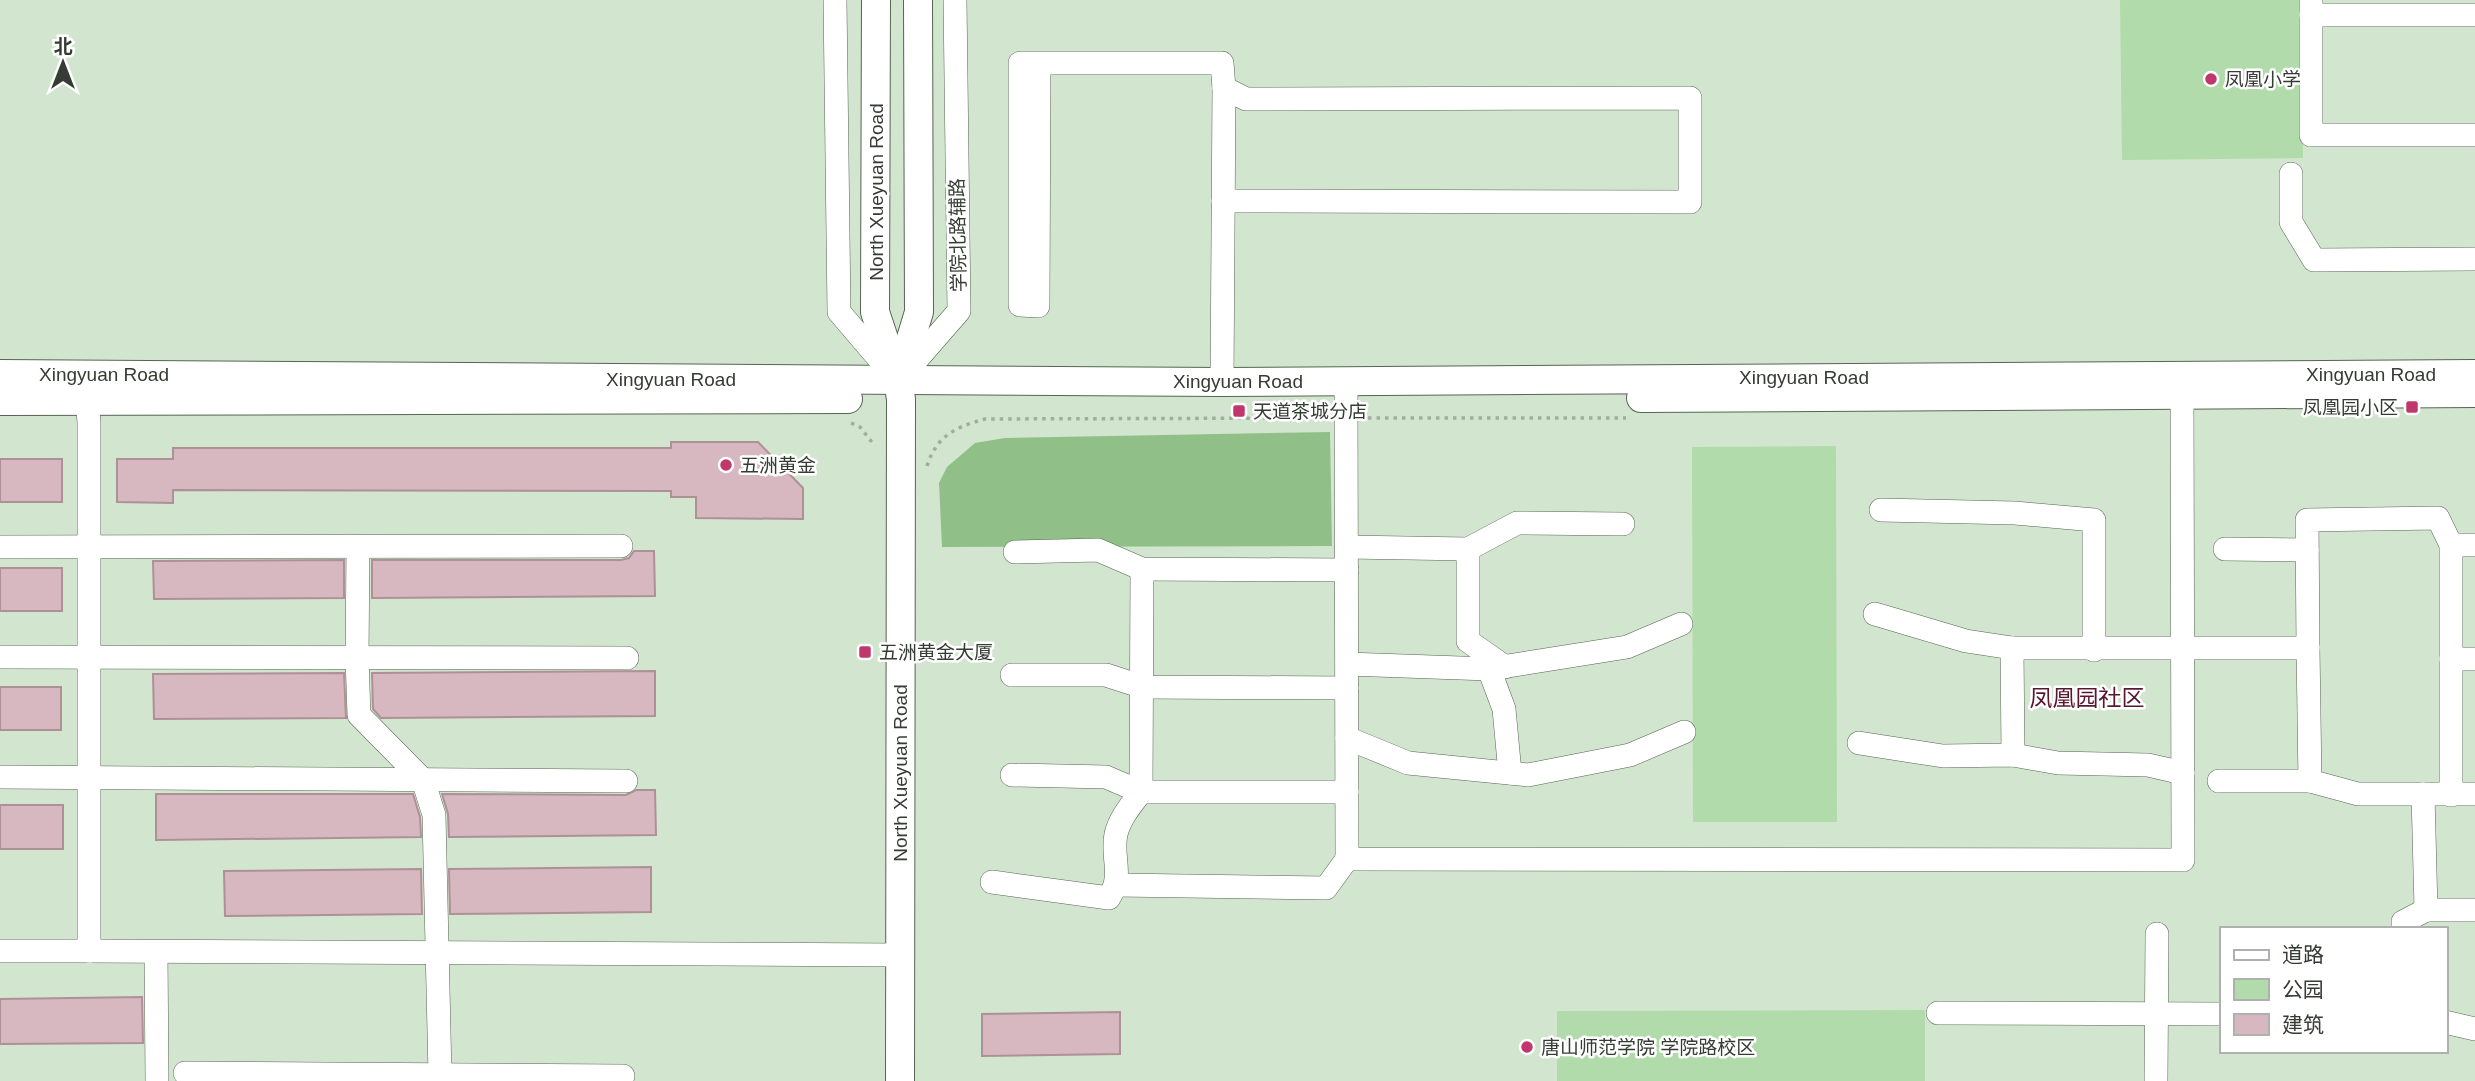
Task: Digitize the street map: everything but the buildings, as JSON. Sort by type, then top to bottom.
[{"type":"main road","name":"North Xueyuan Road","points":[[876,0],[875,312],[899,390]]},
{"type":"main road","name":"North Xueyuan Road","points":[[901,1081],[899,390],[919,312],[918,0]]},
{"type":"main road","name":"Xingyuan Road","points":[[0,374],[86,387],[1346,391],[2182,384],[2475,374]]},
{"type":"main road","name":"Xingyuan Road","points":[[899,390],[1222,382],[1346,391]]},
{"type":"main road","name":"Xingyuan Road","points":[[2182,384],[2475,394]]},
{"type":"main road","name":"Xingyuan Road","points":[[0,401],[86,387]]},
{"type":"street","points":[[835,0],[839,312],[899,390]]},
{"type":"street","name":"学院北路辅路","points":[[899,390],[959,311],[955,0]]},
{"type":"street","points":[[2475,15],[2311,7],[2311,135],[2475,135]]},
{"type":"street","points":[[1039,63],[1038,306],[1020,305],[1020,63],[1039,63],[1222,63],[1222,382]]},
{"type":"street","points":[[1223,201],[1690,202],[1690,98],[1246,99],[1224,88]]},
{"type":"street","points":[[2291,174],[2291,222],[2314,260],[2475,259]]},
{"type":"street","points":[[1347,859],[2183,860],[2182,384]]},
{"type":"street","points":[[86,387],[89,422],[89,951]]},
{"type":"street","points":[[1117,885],[1326,888],[1347,859],[1346,391]]},
{"type":"street","points":[[1881,510],[2015,513],[2094,520],[2094,650]]},
{"type":"street","points":[[2310,781],[2306,520],[2438,518],[2451,545],[2451,795]]},
{"type":"street","points":[[1347,547],[1468,549],[1517,523],[1623,524]]},
{"type":"street","points":[[2451,545],[2475,545]]},
{"type":"street","points":[[0,547],[621,546]]},
{"type":"street","points":[[358,547],[359,716],[423,780],[434,815],[441,1078]]},
{"type":"street","points":[[1468,549],[1468,641],[1497,668],[1510,773]]},
{"type":"street","points":[[2225,549],[2307,550]]},
{"type":"street","points":[[1016,552],[1098,551],[1142,569],[1347,570]]},
{"type":"street","points":[[992,881],[1109,898],[1117,885],[1115,838],[1120,821],[1141,792],[1142,569]]},
{"type":"street","points":[[1875,614],[1966,641],[2012,648],[2308,648]]},
{"type":"street","points":[[1347,664],[1497,668],[1628,647],[1681,624]]},
{"type":"street","points":[[2012,648],[2013,755]]},
{"type":"street","points":[[0,657],[627,658]]},
{"type":"street","points":[[2451,659],[2475,659]]},
{"type":"street","points":[[1012,675],[1106,675],[1143,687],[1347,688]]},
{"type":"street","points":[[1347,738],[1408,763],[1528,775],[1630,755],[1684,732]]},
{"type":"street","points":[[1859,743],[1943,756],[2013,755],[2058,763],[2148,765],[2183,773]]},
{"type":"street","points":[[1012,775],[1106,777],[1141,792],[1347,792]]},
{"type":"street","points":[[0,777],[626,781]]},
{"type":"street","points":[[2219,781],[2310,781],[2358,794],[2475,794]]},
{"type":"street","points":[[2423,794],[2426,910]]},
{"type":"street","points":[[2403,927],[2403,922],[2426,910],[2475,910]]},
{"type":"street","points":[[2156,1081],[2157,934]]},
{"type":"street","points":[[0,951],[900,956]]},
{"type":"street","points":[[156,952],[157,1081]]},
{"type":"street","points":[[1938,1013],[2220,1014]]},
{"type":"street","points":[[2447,1022],[2475,1028]]},
{"type":"street","points":[[184,1073],[441,1078],[622,1076]]},
{"type":"green space","name":"凤凰小学","points":[[2120,0],[2301,0],[2303,158],[2122,160]]},
{"type":"green space","points":[[1330,432],[1332,546],[942,547],[939,483],[947,467],[975,443],[1005,438]]},
{"type":"green space","points":[[1836,446],[1837,822],[1693,822],[1692,447]]},
{"type":"green space","points":[[1925,1010],[1925,1081],[1557,1081],[1557,1011]]},
{"type":"place","name":"凤凰小学","points":[[2211,79]]},
{"type":"place","name":"凤凰园小区","points":[[2412,407]]},
{"type":"place","name":"天道茶城分店","points":[[1239,411]]},
{"type":"place","name":"五洲黄金","points":[[726,465]]},
{"type":"place","name":"五洲黄金大厦","points":[[865,652]]},
{"type":"place","name":"唐山师范学院 学院路校区","points":[[1527,1047]]},
{"type":"district","name":"凤凰园社区","points":[[2087,698]]}]
